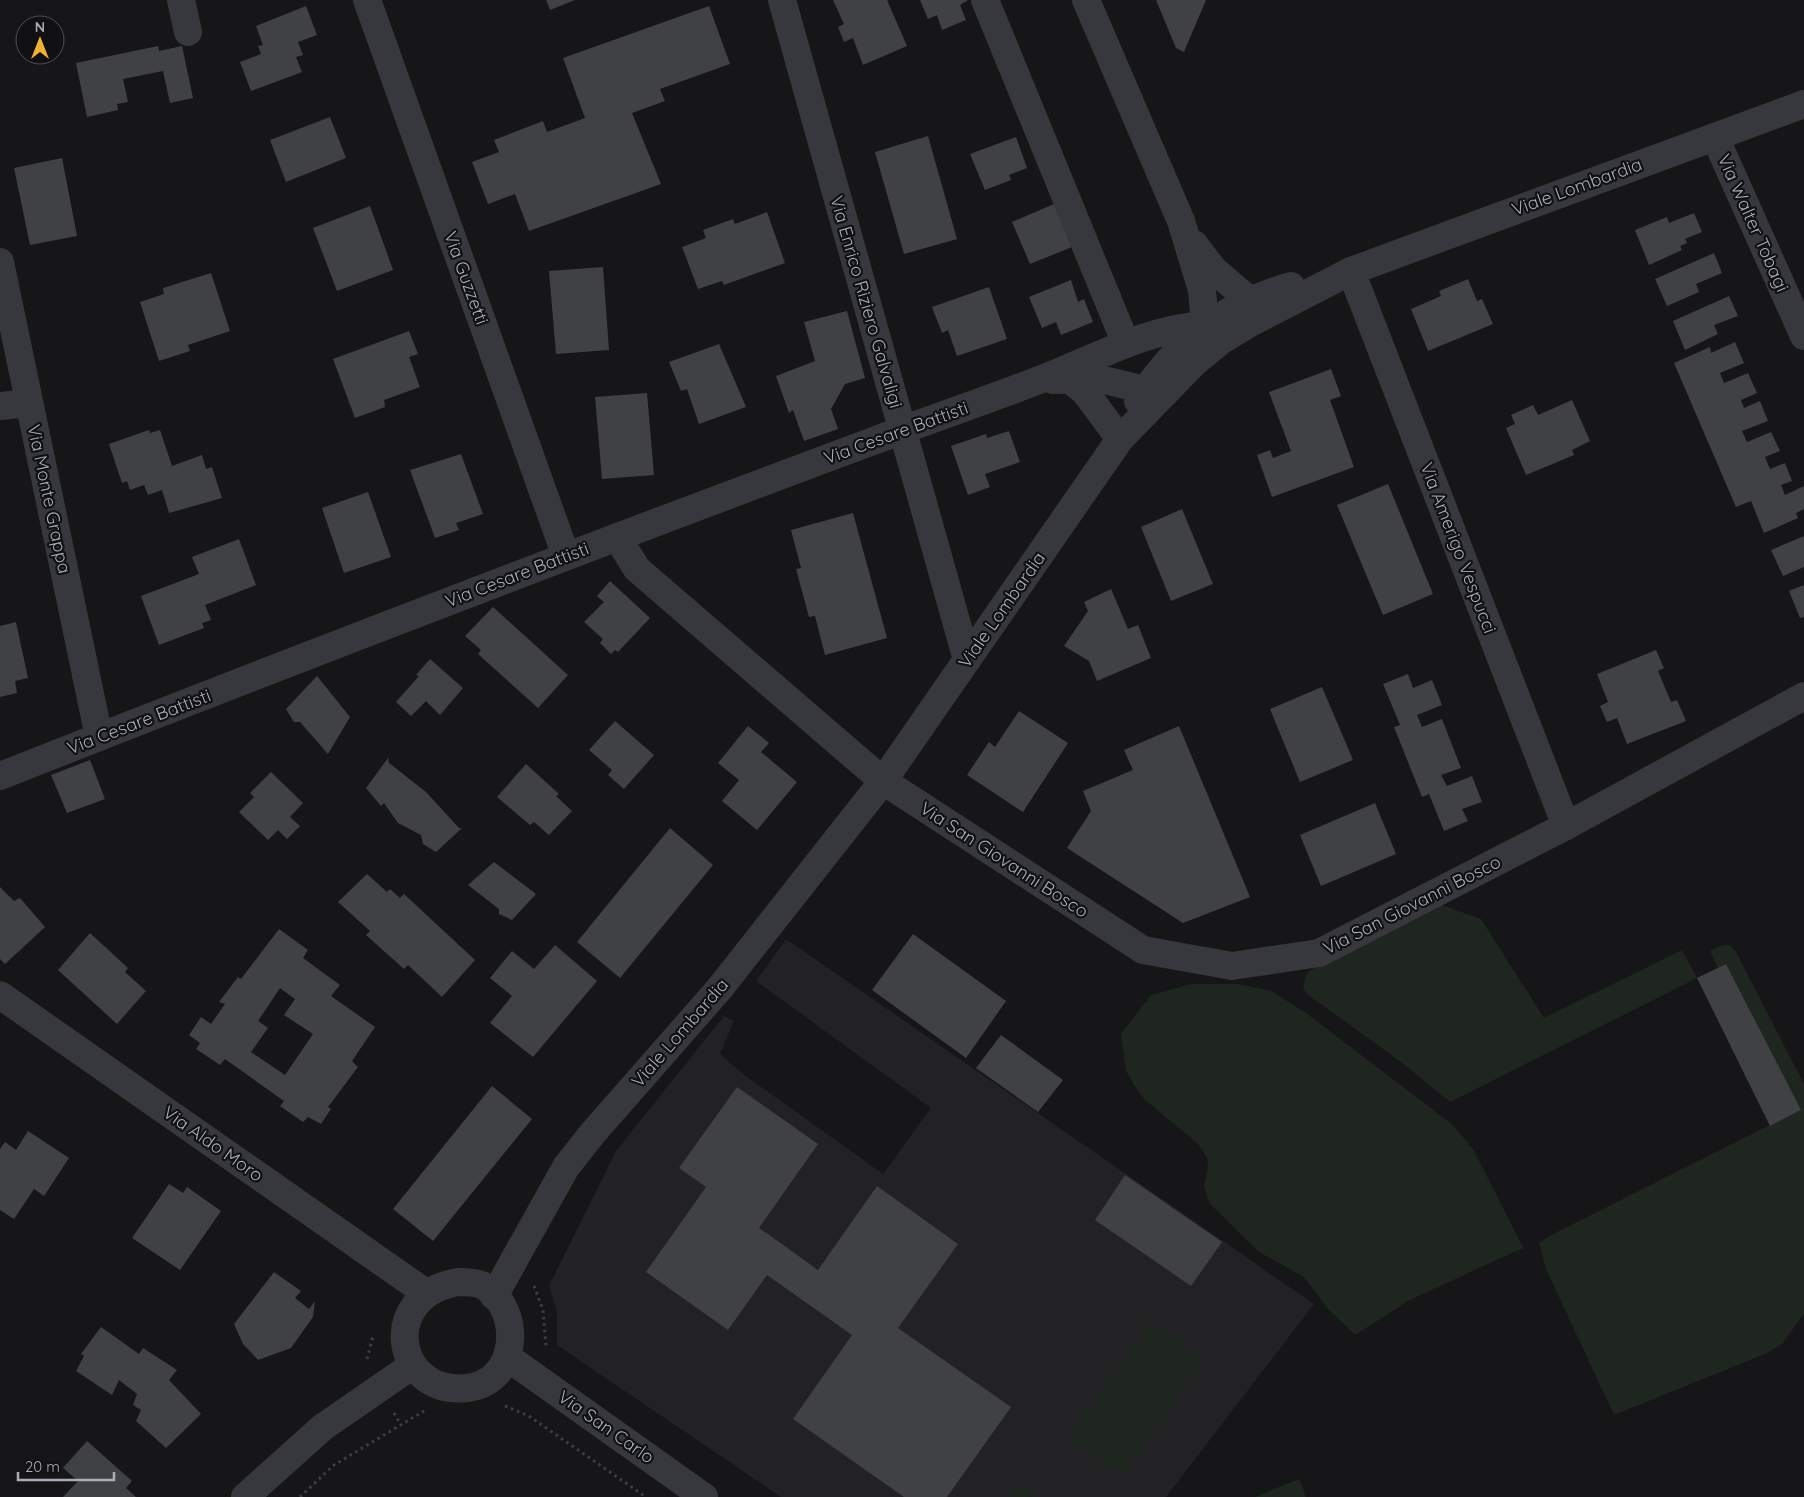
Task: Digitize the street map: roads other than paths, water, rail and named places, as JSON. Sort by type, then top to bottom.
[{"type":"street","points":[[182,0],[188,32]]},
{"type":"street","name":"Via Guzzetti","points":[[366,0],[566,556]]},
{"type":"street","name":"Via Enrico Riziero Galvaligi","points":[[782,0],[968,660]]},
{"type":"street","points":[[985,0],[1126,344]]},
{"type":"street","points":[[1086,0],[1181,221],[1202,290],[1205,325]]},
{"type":"street","name":"Viale Lombardia","points":[[1154,392],[1222,340],[1298,296],[1351,271],[1804,104]]},
{"type":"street","name":"Via Walter Tobagi","points":[[1715,137],[1804,336]]},
{"type":"street","points":[[1181,221],[1200,254],[1249,300]]},
{"type":"street","name":"Via Monte Grappa","points":[[0,262],[99,737]]},
{"type":"street","name":"Viale Lombardia","points":[[494,1296],[566,1167],[592,1134],[720,988],[883,781],[1154,392],[1170,357],[1205,325],[1249,300],[1274,291],[1351,271]]},
{"type":"street","name":"Via Amerigo Vespucci","points":[[1351,271],[1566,826]]},
{"type":"street","name":"Via Cesare Battisti","points":[[0,776],[617,536],[1036,381],[1158,332],[1183,326],[1205,325]]},
{"type":"street","points":[[1069,379],[1085,392],[1120,439]]},
{"type":"street","name":"Via Cesare Battisti","points":[[1036,381],[1100,379],[1154,392]]},
{"type":"street","points":[[0,406],[29,402]]},
{"type":"street","points":[[617,536],[637,569],[883,781]]},
{"type":"street","name":"Via San Giovanni Bosco","points":[[883,781],[1143,950],[1232,966],[1319,953],[1566,826],[1804,696]]},
{"type":"street","name":"Via Aldo Moro","points":[[0,995],[426,1293]]},
{"type":"street","points":[[467,1282],[483,1286],[494,1296],[505,1310],[512,1333],[508,1357],[489,1380],[468,1388],[446,1388],[427,1379],[413,1366],[405,1347],[404,1335],[409,1313],[426,1293],[442,1285],[467,1282]]},
{"type":"street","name":"Via San Carlo","points":[[508,1357],[704,1497]]},
{"type":"street","points":[[245,1497],[323,1427],[413,1366]]}]
